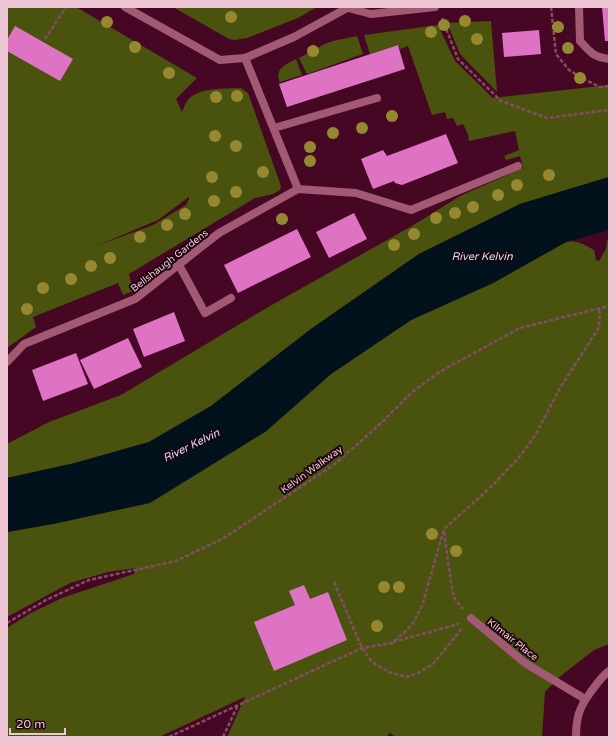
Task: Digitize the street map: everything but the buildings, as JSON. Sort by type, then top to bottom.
[{"type":"street","points":[[125,7],[220,60],[245,58],[294,37],[348,7],[371,14],[434,7]]},
{"type":"street","points":[[579,7],[580,41],[592,54],[600,58],[609,59]]},
{"type":"street","points":[[245,58],[298,189],[356,193],[411,210],[518,166]]},
{"type":"street","points":[[274,128],[377,98]]},
{"type":"street","name":"Bellshaugh Gardens","points":[[7,362],[24,344],[135,299],[219,233],[298,189]]},
{"type":"street","points":[[179,265],[205,313],[231,298]]},
{"type":"street","name":"Kilmair Place","points":[[471,618],[525,663],[586,699]]},
{"type":"street","points":[[576,737],[580,708],[601,678],[609,671]]},
{"type":"path","points":[[45,39],[66,7]]},
{"type":"path","points":[[551,7],[556,54],[569,70],[582,78],[600,87],[609,86]]},
{"type":"path","points":[[440,14],[458,58],[501,100],[547,118],[609,110]]},
{"type":"path","name":"Kelvin Walkway","points":[[7,623],[46,600],[89,580],[176,561],[224,538],[335,464],[378,426],[412,392],[441,371],[520,328],[609,306]]},
{"type":"path","points":[[392,643],[406,631],[422,606],[444,529],[496,482],[529,444],[536,434],[560,388],[598,329],[600,322],[599,308]]},
{"type":"path","points":[[444,529],[452,589],[455,599],[471,618]]},
{"type":"path","points":[[334,582],[362,648],[372,662],[388,672],[406,677],[418,673],[433,664],[471,618]]},
{"type":"path","points":[[169,737],[362,648],[392,643],[455,625],[471,618]]},
{"type":"path","points":[[223,737],[238,705]]},
{"type":"green space","points":[[7,7],[76,7],[197,78],[176,99],[182,112],[187,101],[198,93],[220,89],[241,88],[248,93],[281,186],[280,190],[273,194],[255,198],[129,274],[133,291],[123,295],[118,283],[33,317],[36,327],[7,348]],"holes":[[[189,197],[186,205],[153,225],[96,246],[158,220]]]},
{"type":"green space","points":[[173,7],[317,7],[298,18],[247,38],[235,40],[229,39]]},
{"type":"green space","points":[[491,21],[497,92],[460,54],[447,23]]},
{"type":"green space","points":[[438,25],[455,61],[493,98],[609,85],[609,177],[520,204],[419,254],[311,329],[211,406],[149,442],[75,463],[7,478],[7,444],[49,422],[121,395],[270,306],[412,226],[460,196],[523,168],[520,156],[506,160],[504,156],[519,150],[515,131],[469,141],[468,134],[463,124],[457,126],[453,118],[447,119],[445,112],[432,115],[408,46],[400,49],[398,45],[370,54],[364,35]]},
{"type":"green space","points":[[357,36],[363,54],[307,74],[299,58],[325,44]]},
{"type":"green space","points":[[296,59],[302,75],[280,82],[280,70],[285,65]]},
{"type":"green space","points":[[609,238],[609,644],[594,650],[558,678],[545,692],[542,737],[395,737],[390,733],[386,737],[227,737],[245,697],[159,737],[7,737],[7,628],[29,614],[62,598],[134,574],[136,568],[108,572],[70,583],[7,617],[7,532],[58,523],[265,432],[331,374],[411,320],[493,283],[569,241],[584,244],[594,250],[596,260],[599,261],[606,249]]},
{"type":"water","name":"River Kelvin","points":[[609,177],[609,230],[566,242],[493,283],[411,320],[331,374],[265,432],[150,503],[58,523],[7,532],[7,478],[75,463],[149,442],[211,406],[311,329],[419,254],[520,204]]}]
